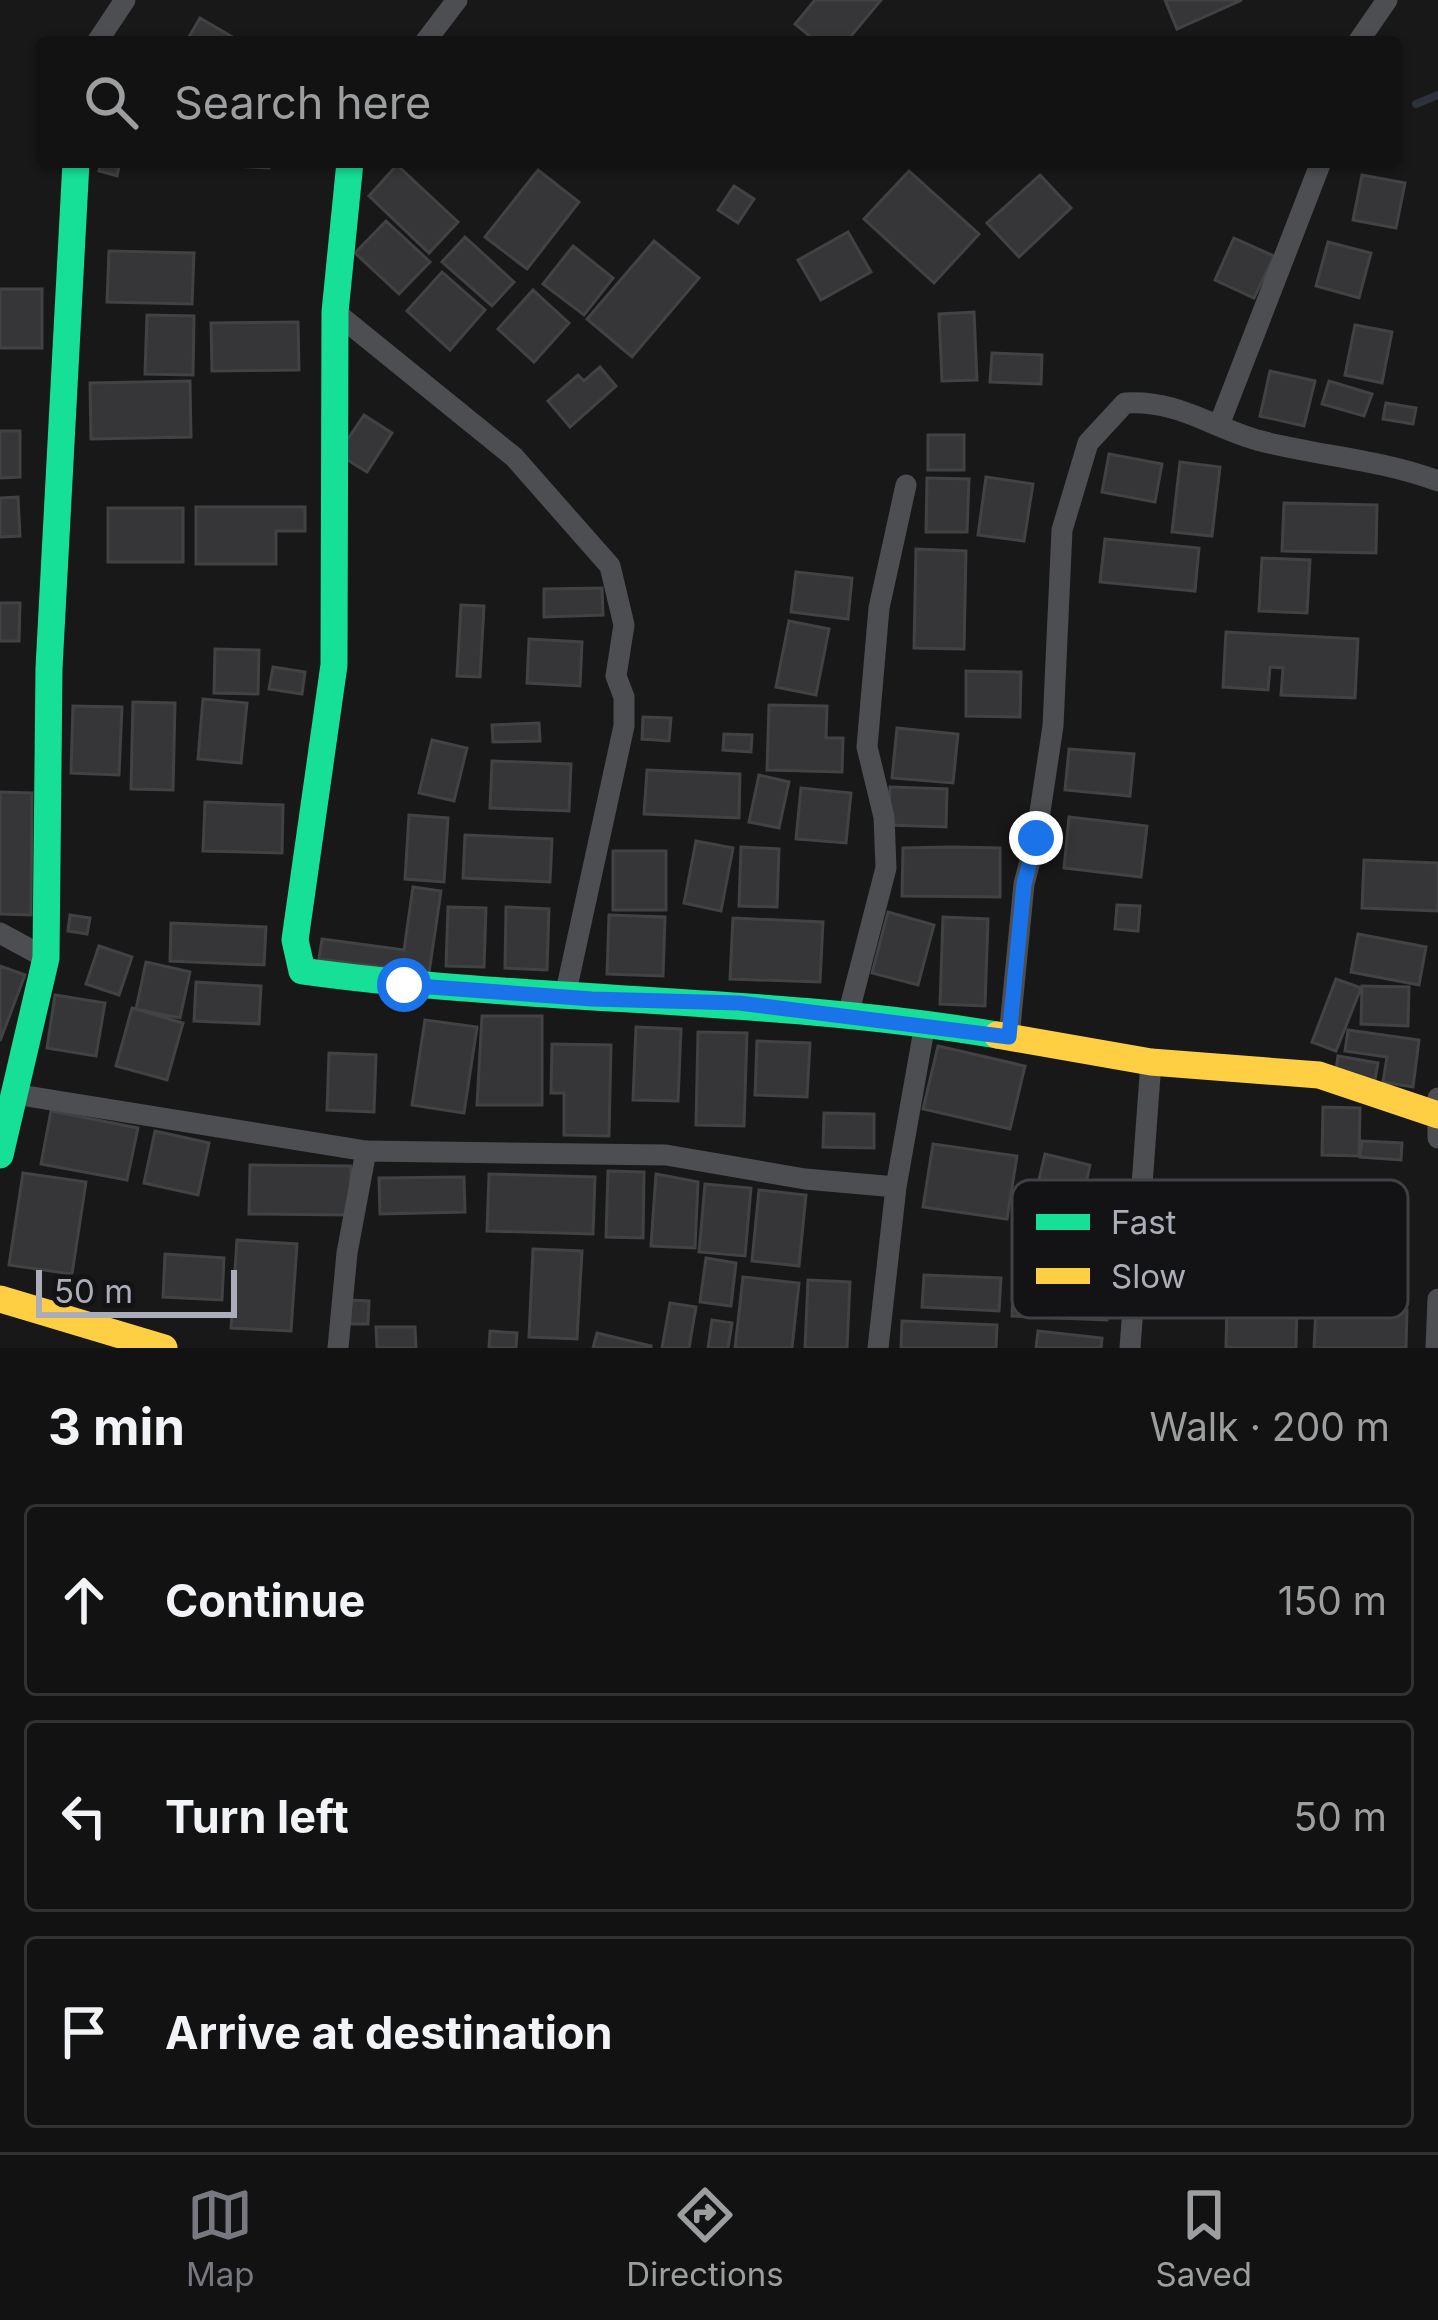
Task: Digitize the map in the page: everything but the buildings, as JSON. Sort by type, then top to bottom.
[{"type":"street","points":[[102,36],[125,0]]},
{"type":"street","points":[[430,36],[457,0]]},
{"type":"street","points":[[1362,36],[1387,0]]},
{"type":"street","points":[[0,1155],[46,958],[49,668],[76,168]]},
{"type":"street","points":[[349,168],[335,312],[334,665],[295,940],[302,971],[404,985],[739,1003],[925,1024],[1151,1062],[1319,1075],[1437,1117]]},
{"type":"street","points":[[1219,425],[1319,168]]},
{"type":"street","points":[[335,312],[514,457],[610,566],[624,626],[616,676],[624,697],[624,726],[565,997]]},
{"type":"street","points":[[1009,1037],[1024,884],[1053,726],[1062,530],[1088,443],[1125,403],[1154,401],[1252,438],[1376,460],[1438,481]]},
{"type":"street","points":[[848,1015],[886,868],[884,817],[867,747],[879,608],[906,485]]},
{"type":"street","points":[[0,933],[46,958]]},
{"type":"street","points":[[878,1348],[896,1187],[925,1024]]},
{"type":"street","points":[[1142,1180],[1151,1062]]},
{"type":"street","points":[[14,1094],[366,1151],[666,1155],[805,1179],[896,1187]]},
{"type":"street","points":[[338,1348],[347,1253],[366,1151]]},
{"type":"street","points":[[0,1299],[164,1348]]},
{"type":"street","points":[[1436,1348],[1438,1299]]},
{"type":"street","points":[[1130,1348],[1132,1318]]},
{"type":"waterway","points":[[1416,104],[1438,95]]},
{"type":"traffic: fast","points":[[0,1155],[46,958],[49,668],[76,168]]},
{"type":"traffic: fast","points":[[349,168],[335,312],[334,665],[295,940],[302,971],[476,989],[824,1013],[997,1035]]},
{"type":"traffic: slow","points":[[997,1035],[1151,1062],[1319,1075],[1438,1115]]},
{"type":"traffic: slow","points":[[0,1299],[164,1348]]},
{"type":"route","points":[[404,985],[592,999],[739,1003],[1009,1037],[1024,884],[1036,838]]}]
